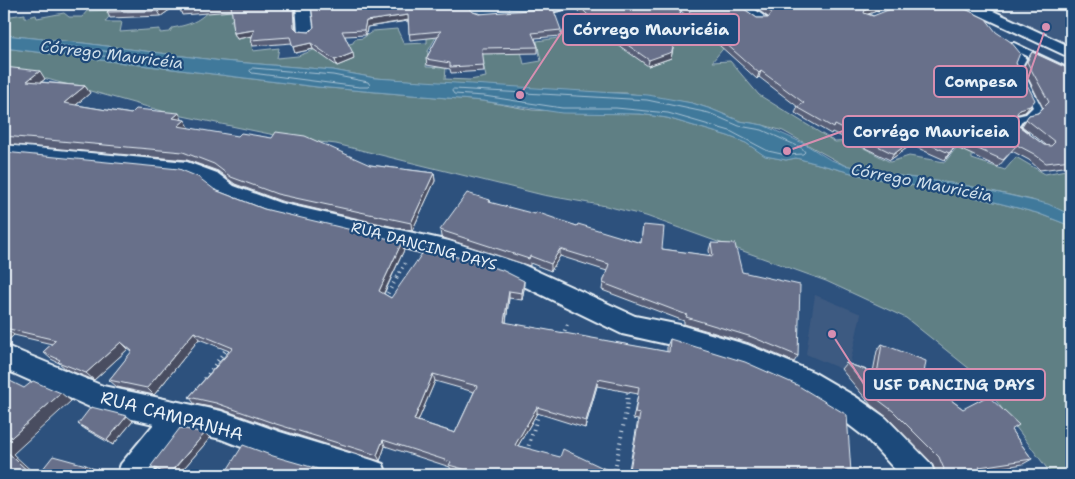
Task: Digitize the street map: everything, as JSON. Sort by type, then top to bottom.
[{"type":"street","points":[[303,4],[306,33]]},
{"type":"street","points":[[471,4],[480,14],[545,9],[570,4]]},
{"type":"street","points":[[738,4],[761,19]]},
{"type":"street","points":[[971,6],[1071,53]]},
{"type":"street","name":"RUA DANCING DAYS","points":[[4,151],[141,162],[187,169],[210,178],[227,191],[276,210],[418,243],[511,269],[631,326],[680,336],[748,357],[803,381],[846,406],[876,428],[920,475]]},
{"type":"street","name":"RUA CAMPANHA","points":[[4,357],[101,399],[221,425],[280,447],[372,475]]},
{"type":"street","points":[[132,475],[179,416]]},
{"type":"lane","points":[[971,6],[985,21]]},
{"type":"lane","points":[[1028,138],[1014,127],[1020,118],[1030,116],[1038,108],[1017,68],[1022,59],[1008,42],[1071,73]]},
{"type":"path","points":[[381,305],[418,243]]},
{"type":"path","points":[[561,342],[573,298]]},
{"type":"path","points":[[179,416],[231,344]]},
{"type":"path","points":[[614,475],[627,406],[628,388]]},
{"type":"path","points":[[524,459],[540,410]]},
{"type":"shaded area","points":[[972,4],[1071,4],[1071,50]]},
{"type":"shaded area","points":[[815,295],[861,314],[848,372],[806,354]]},
{"type":"green space","points":[[215,4],[238,14],[230,21],[253,19],[251,40],[253,51],[279,48],[277,58],[298,56],[314,50],[332,49],[353,43],[355,39],[363,38],[373,31],[397,29],[404,44],[427,43],[427,34],[437,35],[428,51],[426,67],[446,68],[445,79],[470,80],[486,77],[481,54],[519,43],[524,64],[541,61],[537,41],[558,38],[563,31],[595,23],[602,44],[621,40],[669,50],[679,31],[716,33],[726,45],[712,62],[730,61],[759,95],[835,142],[851,141],[890,162],[909,156],[945,162],[957,147],[972,147],[972,159],[1005,170],[1016,157],[1045,174],[1071,169],[1071,215],[1032,200],[964,185],[893,175],[844,165],[783,131],[740,121],[692,103],[626,93],[572,92],[375,78],[333,70],[222,61],[4,35],[4,17],[25,14],[25,18],[36,15],[37,18],[64,13],[69,17],[82,17],[87,11],[111,10],[111,14],[105,22],[122,22],[120,32],[160,29],[160,33],[170,32],[172,28],[186,25],[196,20]]},
{"type":"green space","points":[[4,48],[317,87],[483,101],[532,110],[640,114],[667,118],[728,136],[746,143],[766,156],[786,160],[796,158],[859,175],[983,199],[1037,213],[1071,226],[1071,475],[1052,475],[976,374],[906,318],[826,281],[646,216],[606,206],[543,195],[336,144],[294,139],[173,114],[29,74],[4,69]]},
{"type":"water","points":[[4,35],[222,61],[333,70],[375,78],[648,95],[692,103],[740,121],[763,125],[805,144],[829,159],[844,165],[893,175],[964,185],[1048,204],[1071,215],[1071,226],[1037,213],[983,199],[859,175],[796,158],[786,160],[765,156],[746,143],[728,136],[667,118],[640,114],[562,113],[483,101],[317,87],[4,48]]},
{"type":"building","points":[[115,4],[168,4],[158,11],[107,12]]},
{"type":"building","points":[[181,4],[293,4],[294,27],[298,31],[309,32],[314,27],[311,4],[466,4],[473,12],[479,14],[553,8],[561,30],[532,33],[538,47],[482,48],[484,65],[450,67],[450,63],[426,59],[441,31],[409,34],[408,15],[366,21],[364,30],[342,31],[353,53],[335,60],[311,43],[293,47],[290,37],[251,40],[254,30],[234,33],[231,5],[180,9]]},
{"type":"building","points":[[577,4],[737,4],[757,18],[768,18],[772,13],[759,4],[884,4],[865,10],[864,13],[873,16],[903,4],[955,4],[986,19],[996,32],[1011,42],[1020,53],[1016,63],[1035,100],[1030,106],[1020,109],[1012,121],[1044,145],[1051,146],[1055,142],[1026,119],[1029,115],[1038,113],[1049,102],[1027,62],[1032,52],[1071,70],[1071,160],[1046,163],[1017,145],[1003,160],[960,141],[949,153],[915,138],[894,154],[835,125],[834,128],[797,107],[804,103],[761,71],[759,73],[682,5],[672,52],[649,60],[612,34],[608,35]]},
{"type":"building","points":[[4,67],[40,71],[27,81],[85,86],[64,103],[131,114],[136,109],[179,113],[173,118],[185,120],[178,126],[238,136],[241,133],[272,138],[276,132],[305,136],[370,165],[434,173],[411,223],[277,194],[231,177],[214,164],[183,152],[4,136]]},
{"type":"building","points":[[4,152],[179,169],[198,177],[215,190],[264,209],[402,242],[379,291],[391,298],[426,248],[502,270],[524,281],[522,293],[509,291],[504,322],[669,352],[670,339],[745,362],[797,385],[847,415],[851,472],[846,470],[846,475],[629,475],[640,414],[635,413],[639,387],[598,379],[586,421],[537,407],[515,445],[560,457],[563,449],[618,475],[484,475],[449,465],[451,462],[383,440],[377,455],[276,424],[216,403],[189,397],[233,348],[194,332],[147,388],[109,380],[132,351],[121,342],[86,373],[58,362],[60,360],[43,352],[56,340],[4,329]],"holes":[[[433,374],[477,386],[455,433],[414,420]]]},
{"type":"building","points":[[467,193],[490,200],[489,202],[535,214],[536,212],[577,226],[578,224],[641,243],[643,225],[664,227],[662,249],[713,256],[711,243],[735,244],[742,272],[800,285],[798,356],[752,337],[686,317],[687,315],[603,283],[609,264],[560,249],[551,264],[530,256],[529,259],[440,230]]},
{"type":"building","points":[[882,344],[926,361],[923,379],[963,409],[988,396],[1019,425],[1011,430],[1032,459],[979,467],[985,475],[942,475],[939,472],[942,472],[944,469],[939,457],[893,411],[877,399],[846,363],[877,374]]},
{"type":"building","points":[[4,378],[24,388],[33,381],[61,393],[4,444]]},
{"type":"building","points":[[91,407],[127,416],[107,440],[78,424]]},
{"type":"building","points":[[180,428],[205,433],[168,475],[151,466]]},
{"type":"building","points":[[243,445],[318,469],[369,470],[367,475],[224,475]]},
{"type":"building","points":[[4,449],[32,475],[4,475]]},
{"type":"building","points":[[53,456],[86,465],[79,475],[38,475]]},
{"type":"place","name":"Compesa","points":[[1046,27]]},
{"type":"place","name":"Córrego Mauricéia","points":[[520,95]]},
{"type":"place","name":"Corrégo Mauriceia","points":[[787,151]]},
{"type":"place","name":"USF DANCING DAYS","points":[[832,334]]}]
